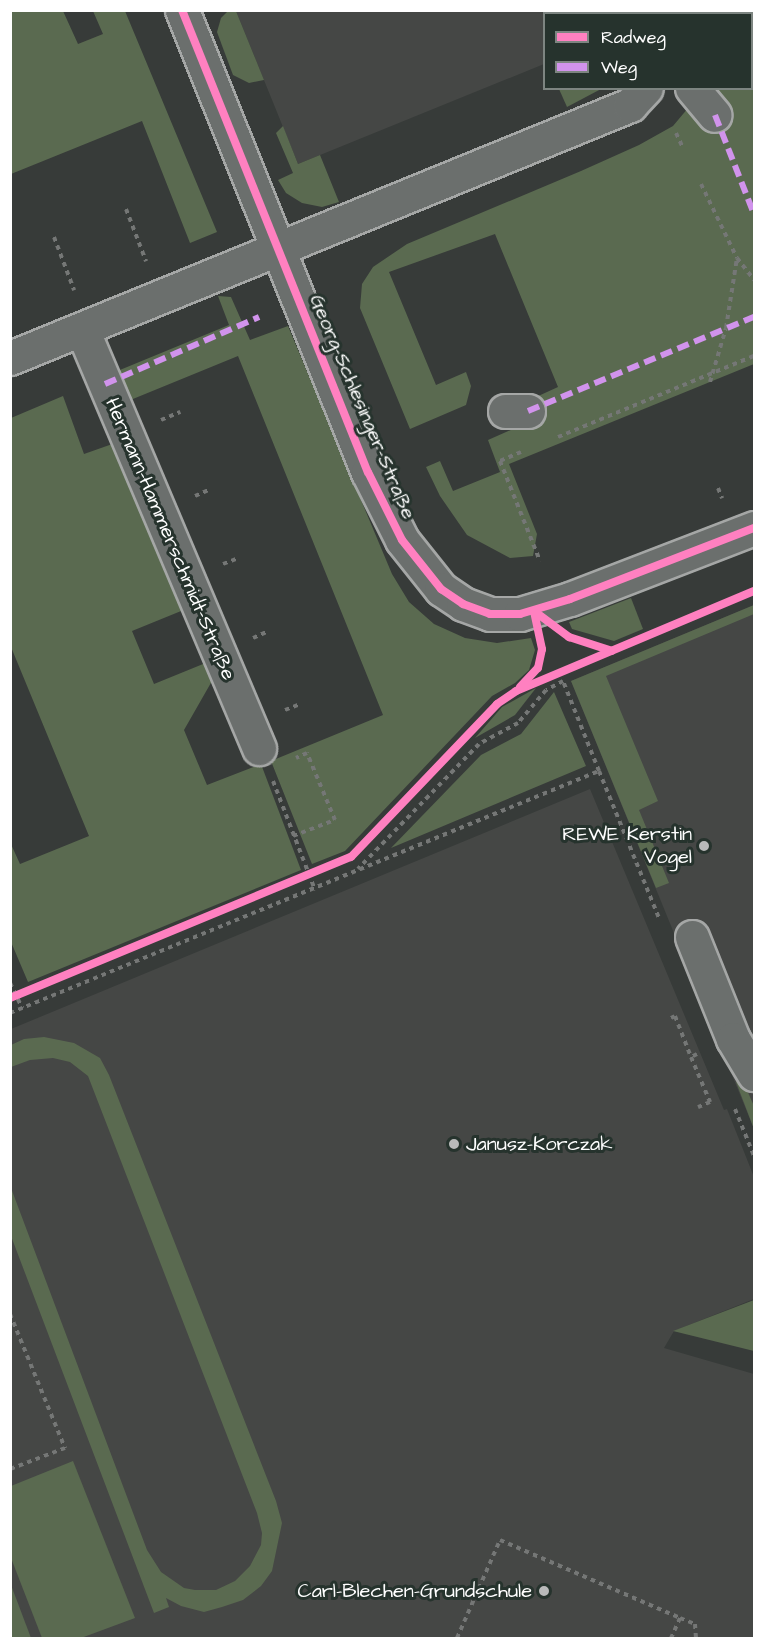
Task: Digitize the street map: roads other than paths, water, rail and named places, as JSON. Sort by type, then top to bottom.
[{"type":"street","points":[[182,10],[278,251]]},
{"type":"street","points":[[10,358],[80,315],[278,251],[630,105],[644,90]]},
{"type":"street","points":[[694,90],[715,115]]},
{"type":"street","name":"Georg-Schlesinger-Straße","points":[[278,251],[365,466],[402,540],[441,589],[463,604],[490,614],[534,611],[754,528]]},
{"type":"street","name":"Hermann-Hammerschmidt-Straße","points":[[80,315],[264,759]]},
{"type":"street","points":[[692,937],[733,1039],[754,1074]]},
{"type":"place","name":"REWE Kerstin Vogel","points":[[704,846]]},
{"type":"place","name":"Janusz-Korczak","points":[[454,1144]]},
{"type":"place","name":"Carl-Blechen-Grundschule","points":[[544,1591]]}]
